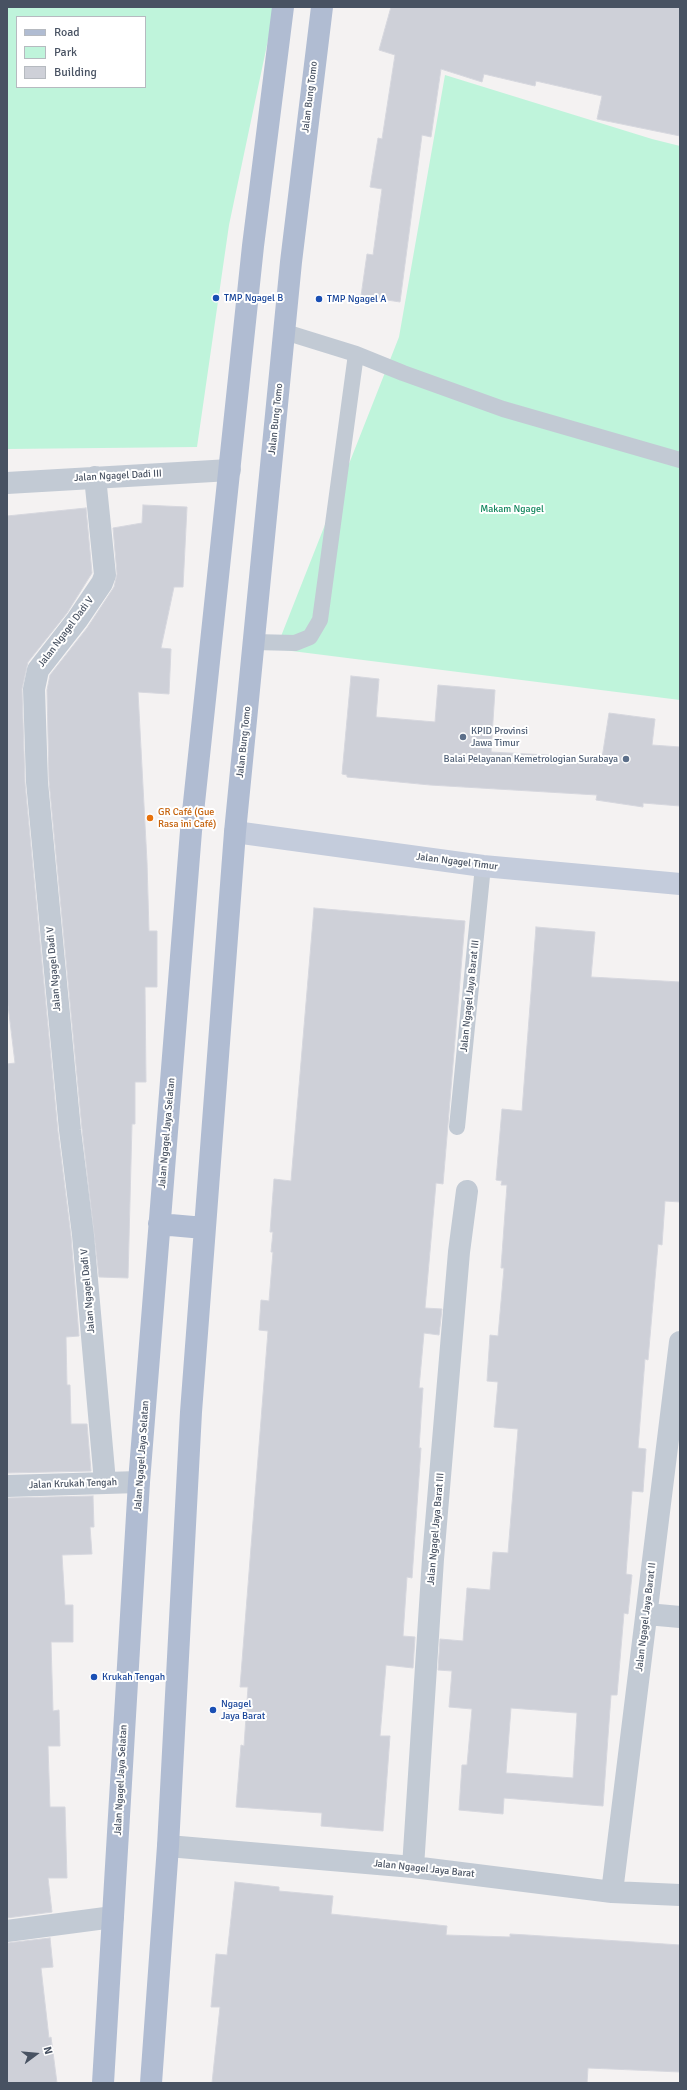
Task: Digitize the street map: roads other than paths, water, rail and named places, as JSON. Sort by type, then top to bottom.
[{"type":"main road","points":[[230,470],[253,253],[283,7]]},
{"type":"main road","name":"Jalan Bung Tomo","points":[[235,832],[284,332],[307,118],[322,7]]},
{"type":"main road","name":"Jalan Ngagel Jaya Selatan","points":[[103,2083],[140,1482],[159,1224],[191,830],[230,470]]},
{"type":"main road","points":[[151,2083],[168,1846],[190,1420],[235,832]]},
{"type":"main road","points":[[159,1224],[204,1228]]},
{"type":"street","name":"Jalan Ngagel Dadi III","points":[[7,483],[230,470]]},
{"type":"street","name":"Jalan Ngagel Dadi V","points":[[95,477],[105,575],[102,583],[77,620],[38,670],[34,689],[37,782],[69,1115],[83,1235],[105,1482]]},
{"type":"street","name":"Jalan Ngagel Timur","points":[[235,832],[483,866],[680,884]]},
{"type":"street","name":"Jalan Ngagel Jaya Barat III","points":[[413,1867],[433,1559],[459,1252],[467,1192]]},
{"type":"street","name":"Jalan Ngagel Jaya Barat II","points":[[612,1892],[680,1342]]},
{"type":"street","name":"Jalan Krukah Tengah","points":[[7,1486],[140,1482]]},
{"type":"street","points":[[646,1614],[680,1617]]},
{"type":"street","name":"Jalan Ngagel Jaya Barat","points":[[168,1846],[413,1867],[612,1892],[680,1895]]},
{"type":"street","points":[[7,1931],[113,1917]]},
{"type":"lane","points":[[284,332],[356,354],[403,373],[503,409],[680,460]]},
{"type":"lane","points":[[254,642],[295,643],[310,637],[320,620],[356,354]]},
{"type":"lane","name":"Jalan Ngagel Jaya Barat III","points":[[457,1127],[483,866]]},
{"type":"place","name":"TMP Ngagel B","points":[[216,298]]},
{"type":"place","name":"TMP Ngagel A","points":[[319,299]]},
{"type":"place","name":"KPID Provinsi Jawa Timur","points":[[463,737]]},
{"type":"place","name":"Balai Pelayanan Kemetrologian Surabaya","points":[[626,759]]},
{"type":"place","name":"GR Café (Gue Rasa ini Café)","points":[[150,818]]},
{"type":"place","name":"Krukah Tengah","points":[[94,1677]]},
{"type":"place","name":"Ngagel Jaya Barat","points":[[213,1710]]},
{"type":"park label","name":"Makam Ngagel","points":[[512,509]]}]
